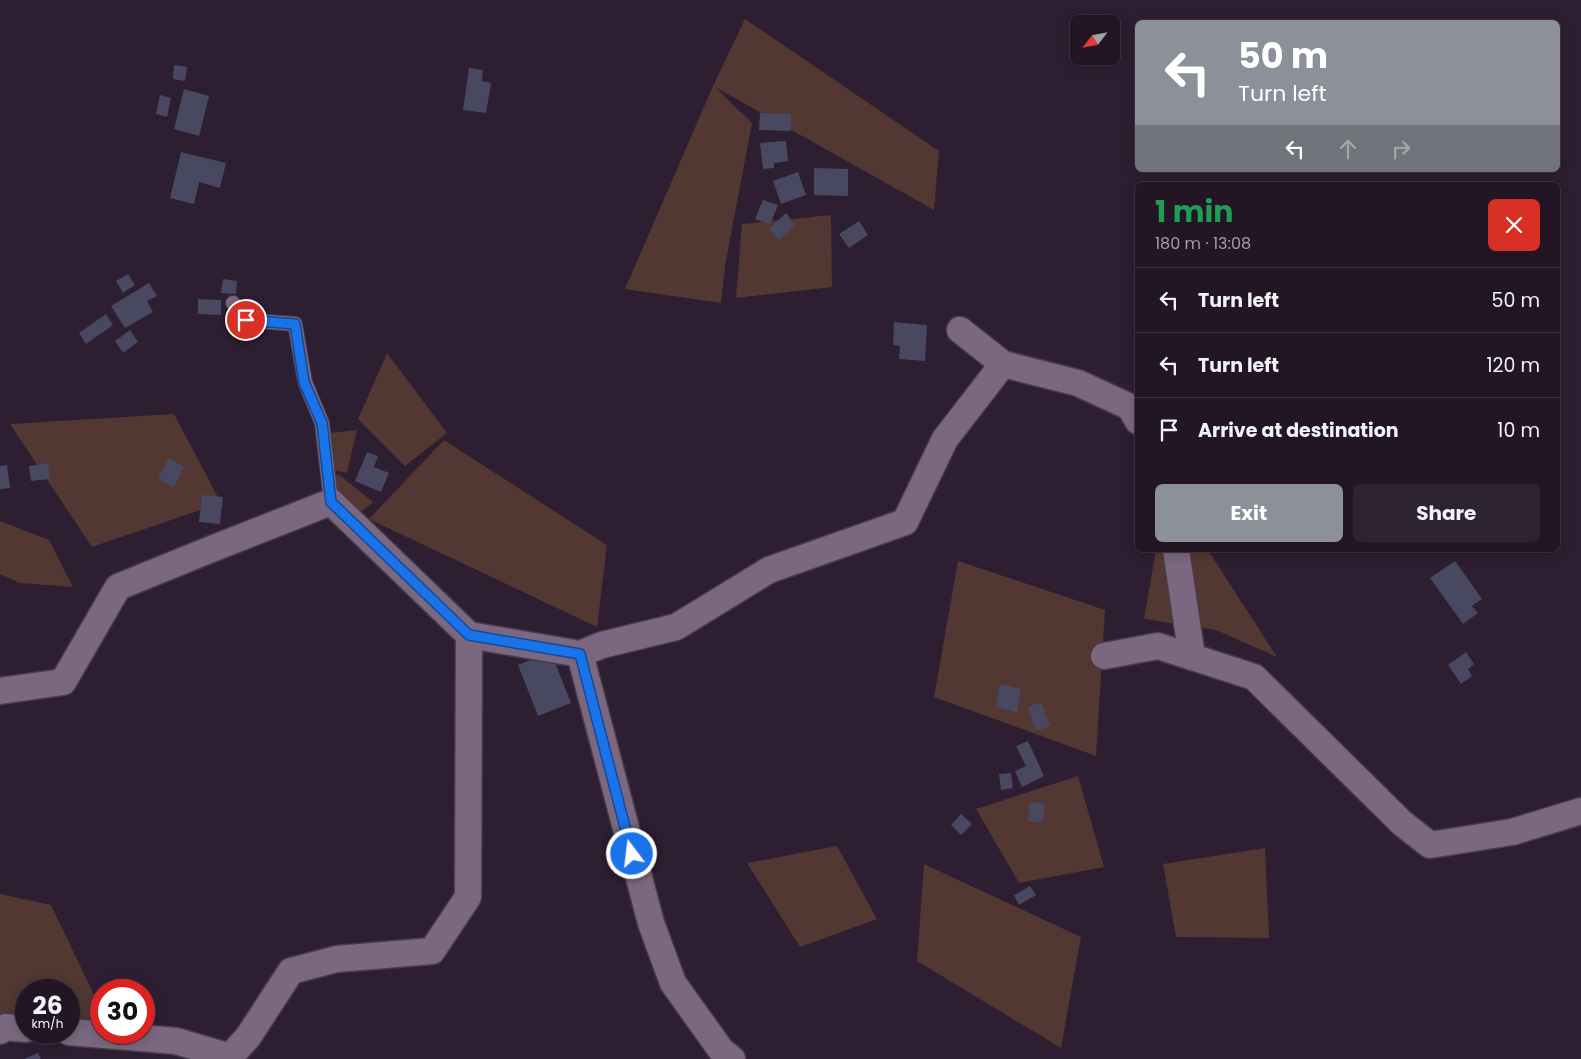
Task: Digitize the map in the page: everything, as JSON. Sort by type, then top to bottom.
[{"type":"street","points":[[960,330],[1002,364],[1078,383],[1130,407],[1135,416]]},
{"type":"street","points":[[0,691],[62,682],[118,587],[331,502],[469,635],[580,654],[602,645],[676,627],[769,570],[905,522],[945,439],[1002,364]]},
{"type":"street","points":[[1176,552],[1192,657]]},
{"type":"street","points":[[80,1033],[176,1041],[230,1057],[248,1037],[291,971],[337,960],[432,951],[468,897],[469,635]]},
{"type":"street","points":[[1104,656],[1158,646],[1254,677],[1402,823],[1430,845],[1512,832],[1581,811]]},
{"type":"street","points":[[580,654],[651,923],[673,983],[721,1050],[732,1059]]},
{"type":"street","points":[[0,1031],[6,1027],[15,1028]]},
{"type":"lane","points":[[233,303],[246,320],[295,324],[304,382],[322,423],[331,502]]},
{"type":"shaded area","points":[[745,19],[939,151],[934,210],[715,87],[752,123],[725,266],[721,303],[625,289],[713,86]]},
{"type":"shaded area","points":[[831,215],[832,287],[736,298],[742,224]]},
{"type":"shaded area","points":[[387,353],[447,433],[405,466],[358,419]]},
{"type":"shaded area","points":[[174,414],[221,503],[92,547],[10,424]]},
{"type":"shaded area","points":[[357,430],[347,473],[330,469],[330,433]]},
{"type":"shaded area","points":[[444,440],[607,545],[597,627],[369,519]]},
{"type":"shaded area","points":[[338,474],[373,502],[358,515],[324,487]]},
{"type":"shaded area","points":[[0,521],[49,540],[73,587],[20,583],[0,574]]},
{"type":"shaded area","points":[[1156,552],[1209,552],[1277,657],[1216,630],[1144,619]]},
{"type":"shaded area","points":[[958,561],[1105,610],[1096,756],[934,697]]},
{"type":"shaded area","points":[[1078,776],[1104,867],[1019,883],[976,809]]},
{"type":"shaded area","points":[[837,846],[877,919],[800,947],[747,863]]},
{"type":"shaded area","points":[[1265,848],[1269,938],[1176,937],[1163,864]]},
{"type":"shaded area","points":[[924,864],[1081,937],[1061,1048],[917,961]]},
{"type":"shaded area","points":[[0,894],[51,905],[90,986],[90,1022],[80,1021],[80,979],[15,979],[15,1020],[0,1019]]},
{"type":"building","points":[[174,65],[187,67],[185,81],[173,79]]},
{"type":"building","points":[[469,68],[483,70],[482,81],[491,83],[486,113],[463,110]]},
{"type":"building","points":[[184,89],[209,96],[199,136],[174,129]]},
{"type":"building","points":[[160,95],[171,98],[167,117],[156,114]]},
{"type":"building","points":[[760,113],[791,114],[791,131],[759,130]]},
{"type":"building","points":[[786,141],[788,161],[774,163],[774,168],[763,169],[760,143]]},
{"type":"building","points":[[181,152],[226,163],[220,188],[199,182],[194,204],[170,198]]},
{"type":"building","points":[[814,168],[848,169],[848,196],[814,195]]},
{"type":"building","points":[[798,172],[806,195],[781,204],[773,181]]},
{"type":"building","points":[[763,200],[778,205],[770,225],[755,219]]},
{"type":"building","points":[[786,213],[795,225],[779,240],[769,229]]},
{"type":"building","points":[[859,221],[868,235],[849,248],[839,234]]},
{"type":"building","points":[[128,274],[135,285],[123,293],[116,281]]},
{"type":"building","points":[[223,279],[237,281],[236,294],[221,293]]},
{"type":"building","points":[[149,283],[157,296],[147,301],[153,312],[125,328],[111,306]]},
{"type":"building","points":[[198,299],[221,300],[221,315],[198,314]]},
{"type":"building","points":[[106,314],[113,325],[86,344],[79,333]]},
{"type":"building","points":[[894,322],[927,325],[925,361],[899,359],[900,346],[893,345]]},
{"type":"building","points":[[130,330],[138,342],[123,353],[115,341]]},
{"type":"building","points":[[367,452],[378,456],[374,467],[389,473],[381,492],[355,481]]},
{"type":"building","points":[[169,458],[184,467],[173,488],[158,478]]},
{"type":"building","points":[[48,463],[50,479],[31,481],[29,466]]},
{"type":"building","points":[[7,465],[10,488],[0,489],[0,466]]},
{"type":"building","points":[[202,495],[223,497],[220,524],[199,522]]},
{"type":"building","points":[[1455,561],[1482,599],[1472,606],[1478,613],[1463,624],[1430,578]]},
{"type":"building","points":[[551,652],[571,703],[538,716],[518,665]]},
{"type":"building","points":[[1466,652],[1474,664],[1468,669],[1472,676],[1461,684],[1448,665]]},
{"type":"building","points":[[1000,684],[1021,689],[1017,712],[996,707]]},
{"type":"building","points":[[1041,702],[1050,726],[1036,731],[1028,707]]},
{"type":"building","points":[[1028,741],[1044,776],[1022,787],[1015,771],[1026,766],[1016,746]]},
{"type":"building","points":[[1011,773],[1013,788],[1001,790],[999,774]]},
{"type":"building","points":[[1030,802],[1045,804],[1042,823],[1028,821]]},
{"type":"building","points":[[961,814],[972,824],[961,835],[951,825]]},
{"type":"building","points":[[1030,886],[1036,895],[1019,905],[1014,895]]},
{"type":"building","points":[[38,1053],[41,1059],[24,1059]]},
{"type":"route","points":[[246,320],[295,324],[304,382],[322,423],[331,502],[469,635],[580,654],[632,854]]}]
